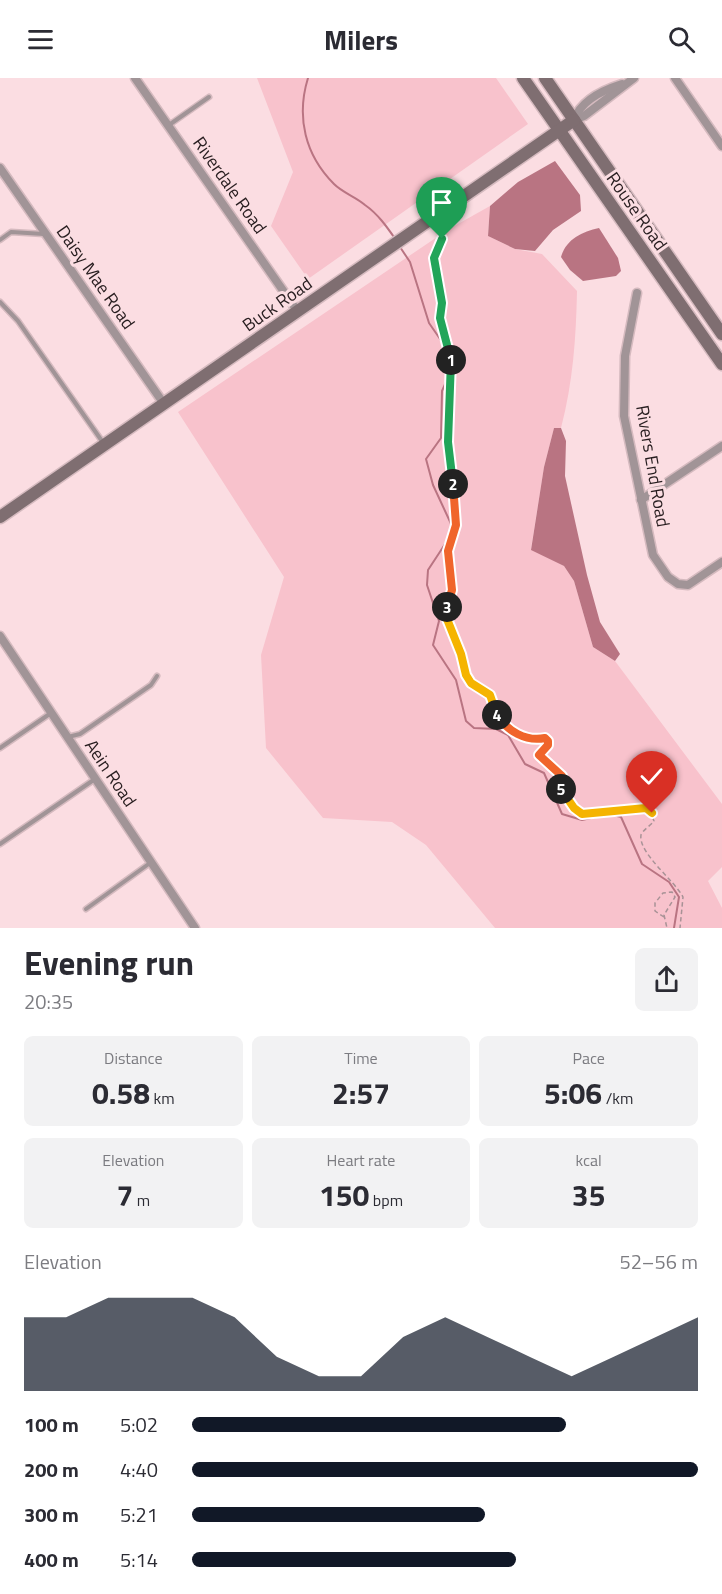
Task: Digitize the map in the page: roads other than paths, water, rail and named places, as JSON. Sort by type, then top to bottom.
[{"type":"street","name":"Riverdale Road","points":[[135,78],[298,312]]},
{"type":"street","name":"Rouse Road","points":[[523,78],[722,364]]},
{"type":"street","name":"Rouse Road","points":[[545,78],[722,333]]},
{"type":"street","name":"Buck Road","points":[[0,516],[357,272],[574,120],[608,93],[634,78]]},
{"type":"street","points":[[675,78],[722,146]]},
{"type":"street","name":"Daisy Mae Road","points":[[0,168],[164,404]]},
{"type":"street","name":"Rivers End Road","points":[[637,293],[625,356],[624,416],[653,555],[668,577],[678,584],[688,585],[722,562]]},
{"type":"street","points":[[641,500],[722,446]]},
{"type":"street","name":"Aein Road","points":[[0,636],[195,928]]},
{"type":"lane","points":[[169,126],[209,97]]},
{"type":"lane","points":[[0,240],[10,232],[46,234]]},
{"type":"lane","points":[[0,302],[18,321],[104,445]]},
{"type":"lane","points":[[67,737],[80,734],[151,685],[158,676]]},
{"type":"lane","points":[[0,748],[51,713]]},
{"type":"lane","points":[[0,844],[95,779]]},
{"type":"lane","points":[[86,909],[150,862]]},
{"type":"waterway","points":[[308,78],[304,93],[303,121],[316,161],[334,184],[374,212],[396,240]]},
{"type":"waterway","points":[[400,247],[410,262],[429,323],[447,349],[451,363],[451,371],[442,391],[441,438],[426,459],[433,485],[452,526],[451,535],[428,570],[427,585],[439,621],[433,645],[456,680],[466,721],[474,728],[496,729],[508,735],[525,764],[544,773],[562,814],[582,820],[609,814],[621,817],[642,864],[669,882],[679,897],[674,928]]}]
